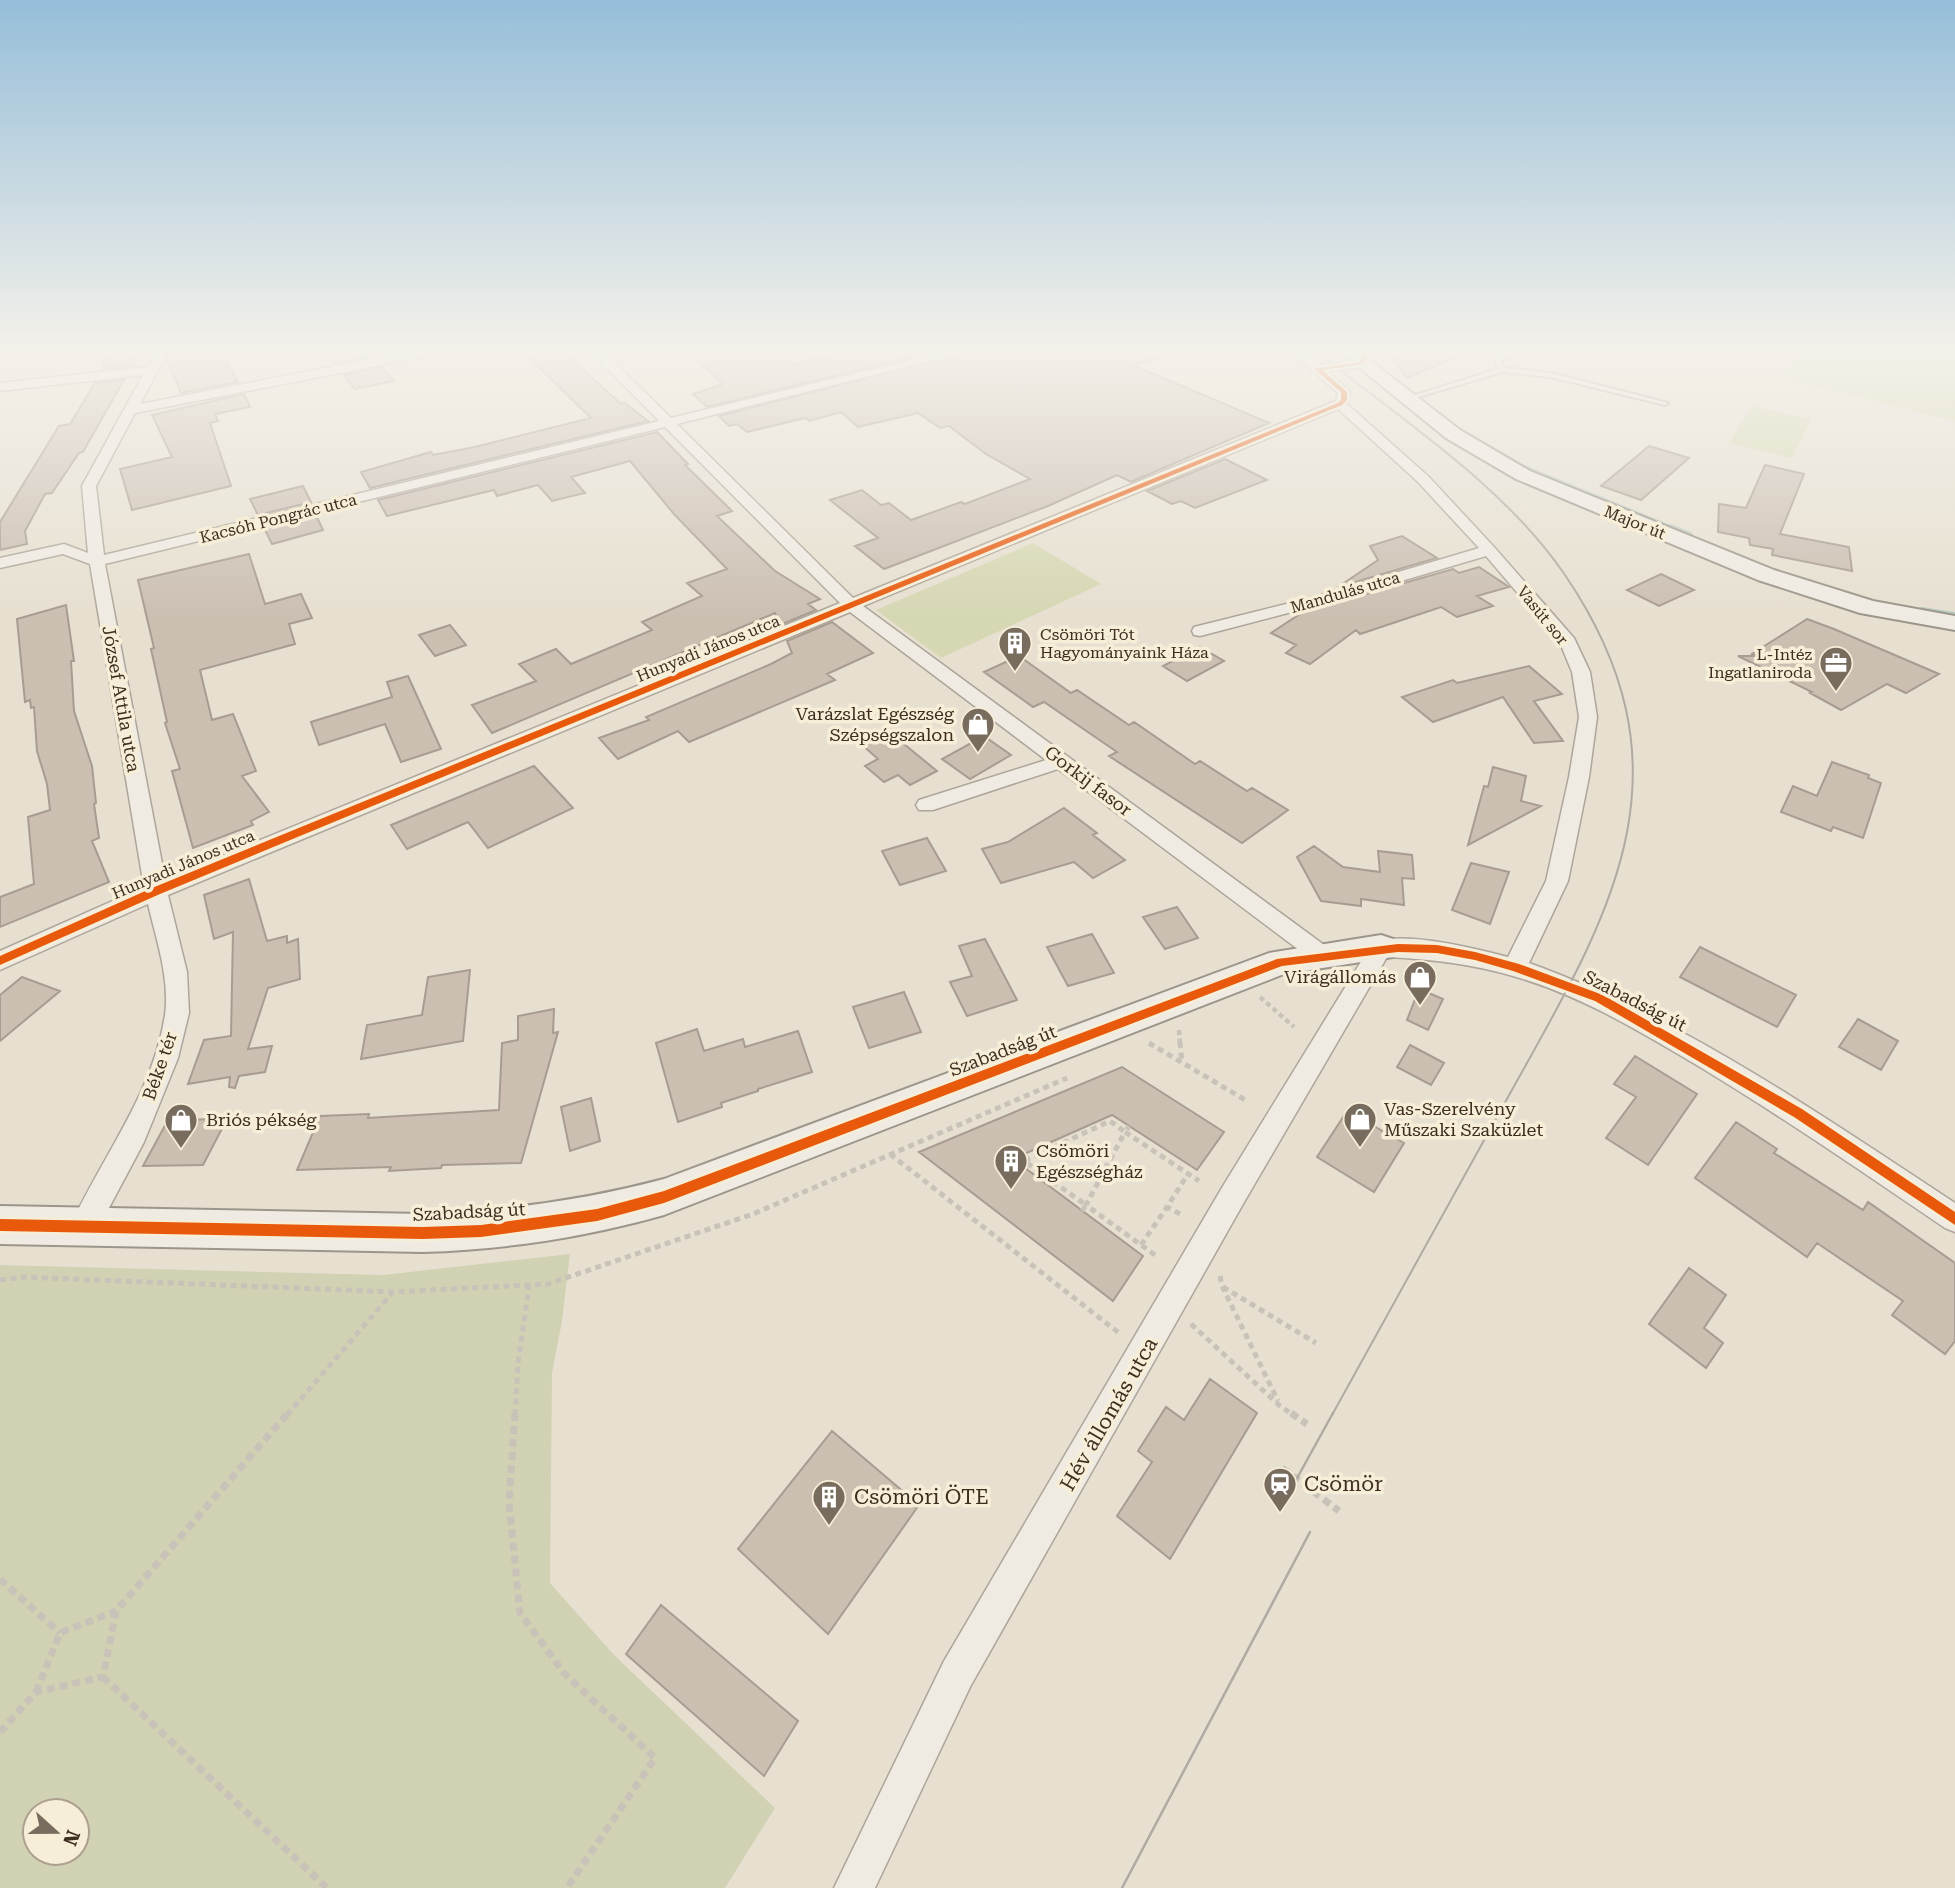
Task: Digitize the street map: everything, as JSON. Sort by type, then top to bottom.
[{"type":"street","name":"József Attila utca","points":[[114,439],[89,486],[97,561],[156,891]]},
{"type":"street","name":"Kacsóh Pongrác utca","points":[[97,561],[605,439]]},
{"type":"street","name":"Gorkij fasor","points":[[683,439],[852,606],[1323,957]]},
{"type":"street","name":"Hunyadi János utca","points":[[0,961],[156,891],[1255,439]]},
{"type":"street","name":"Vasút sor","points":[[1379,439],[1423,479],[1489,550],[1568,642],[1581,672],[1588,717],[1579,777],[1557,881],[1516,967]]},
{"type":"street","name":"Major út","points":[[1458,439],[1490,460],[1625,519],[1766,575],[1869,608],[1955,623]]},
{"type":"street","name":"József Attila utca","points":[[71,539],[91,507]]},
{"type":"street","points":[[0,563],[71,539],[97,561]]},
{"type":"street","name":"Mandulás utca","points":[[1200,631],[1324,599],[1489,550]]},
{"type":"street","points":[[926,805],[1063,761]]},
{"type":"street","name":"Béke tér","points":[[83,1229],[131,1142],[166,1058],[177,1013],[175,972],[156,891]]},
{"type":"street","name":"Szabadság út","points":[[0,1225],[83,1229],[423,1233],[536,1226],[597,1215],[664,1197],[1281,962],[1381,948],[1437,949],[1516,967],[1599,998],[1798,1114],[1955,1219]]},
{"type":"street","name":"Hév állomás utca","points":[[854,1888],[957,1674],[1234,1195],[1381,948]]},
{"type":"path","points":[[1253,990],[1294,1027]]},
{"type":"path","points":[[1179,1029],[1182,1063]]},
{"type":"path","points":[[1136,1048],[1148,1043],[1247,1101]]},
{"type":"path","points":[[0,1280],[38,1278],[393,1292],[426,1288],[529,1287],[548,1284],[753,1214],[1074,1075]]},
{"type":"path","points":[[1155,1255],[1084,1208],[1024,1161],[1110,1121],[1199,1181]]},
{"type":"path","points":[[1084,1208],[1129,1126]]},
{"type":"path","points":[[890,1154],[1144,1353]]},
{"type":"path","points":[[1107,1166],[1122,1173]]},
{"type":"path","points":[[1142,1245],[1188,1174]]},
{"type":"path","points":[[1167,1206],[1180,1214]]},
{"type":"path","points":[[1218,1265],[1223,1286],[1279,1405]]},
{"type":"path","points":[[1223,1286],[1316,1343]]},
{"type":"path","points":[[529,1287],[518,1363],[509,1502],[520,1613],[564,1673],[654,1759],[567,1888]]},
{"type":"path","points":[[0,1732],[36,1692],[60,1633],[117,1611],[393,1292]]},
{"type":"path","points":[[1186,1320],[1279,1405],[1307,1424]]},
{"type":"path","points":[[1282,1468],[1339,1511]]},
{"type":"path","points":[[0,1579],[60,1633]]},
{"type":"path","points":[[103,1677],[117,1611]]},
{"type":"path","points":[[36,1692],[103,1677]]},
{"type":"path","points":[[103,1677],[327,1888]]},
{"type":"green space","points":[[1731,439],[1801,439],[1792,458],[1729,443]]},
{"type":"green space","points":[[1033,543],[1101,584],[941,658],[876,610]]},
{"type":"green space","points":[[570,1254],[562,1321],[552,1373],[550,1583],[614,1655],[775,1808],[725,1888],[0,1888],[0,1265],[383,1275]]},
{"type":"building","points":[[51,439],[90,439],[52,493],[45,494],[25,531],[27,544],[0,550],[0,522]]},
{"type":"building","points":[[163,439],[215,439],[231,486],[132,510],[120,469],[172,457]]},
{"type":"building","points":[[507,439],[573,439],[370,488],[361,472],[431,452],[433,455]]},
{"type":"building","points":[[628,439],[664,439],[688,464],[685,465],[732,511],[717,516],[775,571],[820,599],[808,604],[816,610],[780,625],[775,613],[492,733],[472,705],[536,681],[519,664],[556,649],[571,664],[652,630],[642,622],[702,596],[687,583],[727,569],[674,514],[630,461],[571,477],[585,493],[552,501],[538,485],[497,496],[494,490],[387,516],[378,500]]},
{"type":"building","points":[[966,439],[1231,439],[1131,482],[1117,475],[1048,506],[884,569],[855,546],[878,538],[830,500],[862,490],[881,505],[889,503],[911,520],[961,502],[965,504],[1030,479],[986,454]]},
{"type":"building","points":[[1649,446],[1689,458],[1641,500],[1601,486]]},
{"type":"building","points":[[1225,459],[1267,480],[1195,508],[1181,501],[1172,504],[1147,491]]},
{"type":"building","points":[[1765,465],[1804,474],[1780,534],[1849,547],[1852,571],[1772,555],[1773,549],[1750,545],[1749,538],[1718,532],[1719,504],[1746,508]]},
{"type":"building","points":[[303,486],[311,502],[258,515],[250,499]]},
{"type":"building","points":[[316,515],[323,530],[272,544],[264,528]]},
{"type":"building","points":[[1402,536],[1437,558],[1338,587],[1378,560],[1370,546]]},
{"type":"building","points":[[249,554],[265,604],[301,594],[312,618],[289,624],[295,644],[200,670],[212,720],[233,714],[256,771],[242,776],[269,812],[251,821],[253,825],[193,848],[172,771],[180,769],[165,723],[167,722],[151,649],[154,648],[138,580]]},
{"type":"building","points":[[1479,567],[1509,587],[1477,596],[1493,606],[1457,617],[1441,607],[1360,634],[1356,630],[1310,664],[1286,653],[1296,645],[1271,633],[1303,612],[1453,569],[1459,573]]},
{"type":"building","points":[[1661,574],[1694,590],[1659,606],[1627,590]]},
{"type":"building","points":[[66,605],[74,661],[71,661],[74,711],[92,766],[99,838],[92,841],[109,882],[0,927],[0,897],[34,884],[28,817],[50,810],[47,784],[37,751],[34,707],[31,708],[30,700],[25,702],[17,619]]},
{"type":"building","points":[[1807,619],[1939,674],[1906,693],[1887,684],[1841,710],[1810,693],[1812,692],[1738,656],[1756,656],[1752,654]]},
{"type":"building","points":[[832,622],[873,653],[827,674],[835,680],[689,742],[678,731],[618,759],[599,738],[649,720],[646,717],[771,664],[792,653],[787,641]]},
{"type":"building","points":[[450,625],[466,645],[435,656],[419,635]]},
{"type":"building","points":[[1200,647],[1224,661],[1187,681],[1163,666]]},
{"type":"building","points":[[1019,656],[1071,693],[1077,690],[1129,725],[1134,722],[1195,764],[1200,761],[1247,791],[1252,788],[1288,810],[1242,843],[1109,756],[1117,752],[1044,702],[1033,707],[984,672]]},
{"type":"building","points":[[1529,666],[1562,694],[1534,701],[1563,741],[1534,743],[1503,697],[1433,722],[1402,697],[1453,680],[1457,683]]},
{"type":"building","points":[[408,676],[441,749],[401,762],[385,724],[319,745],[311,722],[392,697],[387,682]]},
{"type":"building","points":[[888,731],[937,771],[910,785],[898,775],[884,782],[865,766],[878,759],[861,744]]},
{"type":"building","points":[[984,736],[1011,755],[970,779],[942,759]]},
{"type":"building","points":[[1832,762],[1869,775],[1868,778],[1881,783],[1863,838],[1833,827],[1831,831],[1781,812],[1793,786],[1817,796]]},
{"type":"building","points":[[534,766],[573,808],[488,848],[468,822],[407,849],[391,825]]},
{"type":"building","points":[[1493,767],[1526,776],[1521,801],[1541,806],[1468,845],[1484,786],[1488,787]]},
{"type":"building","points":[[1064,808],[1097,833],[1093,835],[1125,860],[1093,878],[1074,862],[1001,883],[982,849],[1008,842]]},
{"type":"building","points":[[927,838],[946,871],[900,885],[882,851]]},
{"type":"building","points":[[1314,846],[1343,867],[1380,872],[1378,851],[1412,855],[1414,879],[1402,878],[1404,905],[1361,899],[1361,906],[1321,901],[1297,857]]},
{"type":"building","points":[[1471,863],[1509,872],[1490,924],[1452,910]]},
{"type":"building","points":[[249,879],[267,941],[287,936],[287,943],[298,939],[300,979],[268,988],[248,1049],[272,1046],[265,1072],[239,1076],[235,1088],[229,1087],[230,1077],[188,1084],[204,1040],[231,1036],[233,932],[214,939],[204,895]]},
{"type":"building","points":[[1177,907],[1198,938],[1165,949],[1143,917]]},
{"type":"building","points":[[1092,934],[1114,973],[1068,986],[1047,947]]},
{"type":"building","points":[[985,939],[1017,1000],[967,1016],[950,982],[972,976],[959,946]]},
{"type":"building","points":[[1700,947],[1796,995],[1777,1027],[1680,977]]},
{"type":"building","points":[[470,970],[463,1041],[361,1059],[367,1025],[422,1015],[428,977]]},
{"type":"building","points":[[22,977],[60,991],[0,1041],[0,995]]},
{"type":"building","name":"Virágállomás","points":[[1419,989],[1443,999],[1428,1030],[1407,1020]]},
{"type":"building","points":[[904,992],[921,1032],[869,1048],[853,1007]]},
{"type":"building","points":[[554,1009],[553,1033],[558,1032],[521,1163],[442,1165],[441,1168],[389,1171],[391,1167],[297,1170],[320,1116],[369,1114],[368,1118],[499,1110],[502,1043],[518,1040],[518,1016]]},
{"type":"building","points":[[1858,1019],[1898,1041],[1881,1070],[1839,1047]]},
{"type":"building","points":[[697,1029],[704,1051],[743,1039],[745,1047],[798,1031],[812,1072],[758,1089],[721,1103],[722,1107],[678,1122],[656,1043]]},
{"type":"building","points":[[1410,1045],[1444,1063],[1431,1085],[1397,1067]]},
{"type":"building","points":[[1635,1056],[1697,1094],[1648,1165],[1606,1138],[1636,1097],[1614,1084]]},
{"type":"building","name":"Csömöri Egészségház","points":[[1122,1067],[1224,1132],[1197,1170],[1112,1115],[1013,1159],[1143,1256],[1113,1301],[919,1152]]},
{"type":"building","points":[[591,1098],[600,1141],[570,1151],[561,1107]]},
{"type":"building","points":[[1347,1111],[1404,1143],[1374,1192],[1317,1157]]},
{"type":"building","points":[[227,1119],[203,1165],[143,1166],[168,1120]]},
{"type":"building","points":[[1736,1122],[1777,1149],[1774,1153],[1863,1210],[1868,1202],[1955,1263],[1955,1341],[1945,1354],[1892,1315],[1903,1301],[1817,1243],[1807,1257],[1695,1178]]},
{"type":"building","points":[[1689,1268],[1726,1295],[1704,1328],[1723,1343],[1706,1368],[1649,1324]]},
{"type":"building","points":[[1210,1379],[1257,1413],[1170,1559],[1117,1516],[1152,1462],[1138,1451],[1166,1407],[1184,1420]]},
{"type":"building","name":"Csömöri ÖTE","points":[[832,1431],[919,1505],[828,1634],[738,1549]]},
{"type":"building","points":[[661,1605],[798,1721],[764,1776],[626,1654]]},
{"type":"waterway","points":[[1513,463],[1674,529]]},
{"type":"waterway","points":[[1670,527],[1690,535]]},
{"type":"waterway","points":[[1922,610],[1955,615]]},
{"type":"tram line","points":[[1332,1415],[1572,981],[1601,916],[1623,852],[1632,787],[1628,720],[1607,650],[1565,575],[1540,542],[1511,511],[1430,439]]},
{"type":"tram line","points":[[1280,1509],[1333,1413]]},
{"type":"tram line","points":[[1122,1888],[1310,1532]]},
{"type":"cycle path","points":[[0,961],[156,891],[1255,439]]},
{"type":"cycle path","points":[[0,1225],[423,1233],[481,1231],[597,1215],[664,1197],[1281,962],[1398,948],[1437,949],[1475,956],[1515,967],[1599,998],[1798,1113],[1955,1219]]},
{"type":"place","name":"Csömöri Tót Hagyományaink Háza","points":[[1015,673]]},
{"type":"place","name":"L-Intéz Ingatlaniroda","points":[[1836,693]]},
{"type":"place","name":"Varázslat Egészség Szépségszalon","points":[[978,754]]},
{"type":"place","name":"Virágállomás","points":[[1420,1007]]},
{"type":"place","name":"Vas-Szerelvény Műszaki Szaküzlet","points":[[1360,1149]]},
{"type":"place","name":"Briós pékség","points":[[181,1150]]},
{"type":"place","name":"Csömöri Egészségház","points":[[1011,1191]]},
{"type":"place","name":"Csömör","points":[[1280,1514]]},
{"type":"place","name":"Csömöri ÖTE","points":[[829,1527]]}]
